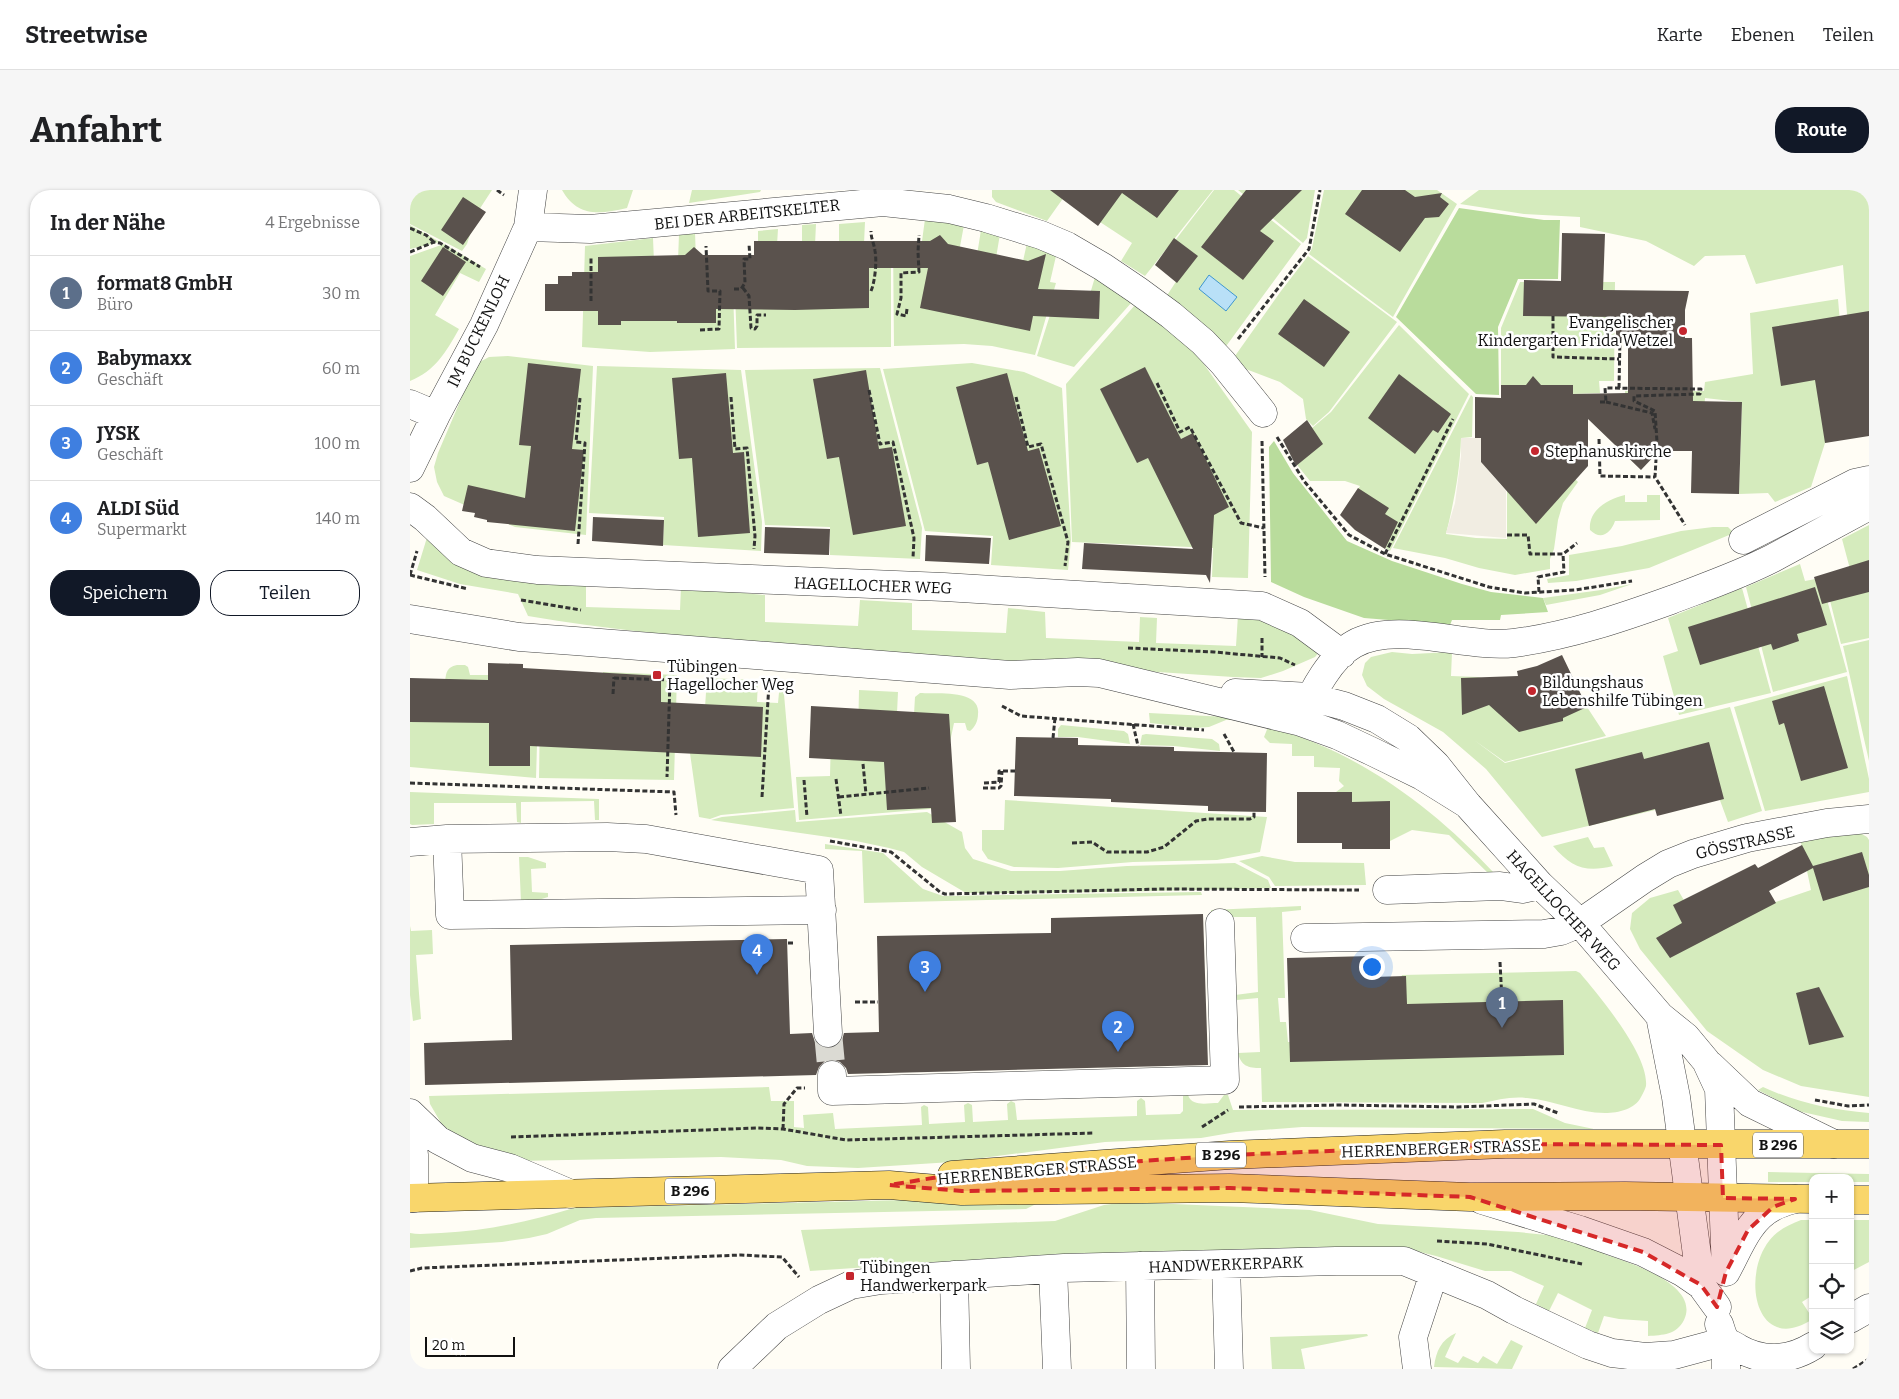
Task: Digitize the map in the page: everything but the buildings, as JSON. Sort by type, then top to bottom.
[{"type":"main road","name":"HERRENBERGER STRASSE","points":[[889,1185],[964,1173],[1230,1155],[1505,1144],[1869,1144]]},
{"type":"main road","name":"HERRENBERGER STRASSE","points":[[889,1185],[962,1191],[1230,1188],[1470,1197],[1804,1199]]},
{"type":"main road","name":"B 296","points":[[412,1198],[889,1185]]},
{"type":"main road","points":[[1854,1200],[1869,1200]]},
{"type":"street","name":"IM BUCKENLOH","points":[[410,468],[484,325],[528,226],[533,190]]},
{"type":"street","name":"BEI DER ARBEITSKELTER","points":[[528,226],[590,229],[883,202],[949,209],[986,218],[1042,235],[1067,246],[1137,290],[1204,342],[1263,413]]},
{"type":"street","points":[[410,404],[436,415]]},
{"type":"street","points":[[1744,540],[1855,483],[1869,480]]},
{"type":"street","points":[[1311,699],[1342,654],[1353,644],[1369,638],[1426,636],[1482,644],[1513,643],[1595,625],[1723,581],[1772,559],[1869,506]]},
{"type":"street","name":"HAGELLOCHER WEG","points":[[410,507],[425,518],[460,552],[474,558],[508,567],[576,572],[912,586],[1262,606],[1300,623],[1342,654]]},
{"type":"street","name":"HAGELLOCHER WEG","points":[[410,619],[519,637],[1015,674],[1099,672],[1160,688],[1311,699],[1337,735],[1422,776],[1467,804],[1540,885],[1580,923],[1660,1016],[1686,1037],[1706,1061],[1719,1089],[1723,1198]]},
{"type":"street","name":"GÖSSTRASSE","points":[[1305,938],[1544,934],[1561,931],[1580,923],[1668,864],[1692,854],[1747,838],[1827,823],[1869,819]]},
{"type":"street","points":[[410,842],[447,839],[607,837],[646,839],[819,870],[828,1033]]},
{"type":"street","points":[[447,839],[450,915],[822,910]]},
{"type":"street","points":[[1387,890],[1500,886],[1522,888],[1540,885]]},
{"type":"street","points":[[832,1075],[832,1091],[1225,1080],[1220,923]]},
{"type":"street","name":"HAGELLOCHER WEG","points":[[1660,1016],[1676,1097],[1690,1197]]},
{"type":"street","points":[[1706,1061],[1750,1103],[1834,1144]]},
{"type":"street","points":[[410,1113],[438,1140],[472,1158],[510,1168],[571,1194]]},
{"type":"street","points":[[410,1120],[414,1155],[412,1198]]},
{"type":"street","points":[[1470,1197],[1619,1242],[1668,1265],[1702,1285],[1717,1307]]},
{"type":"street","points":[[1690,1197],[1702,1285]]},
{"type":"street","points":[[1723,1198],[1726,1272]]},
{"type":"street","points":[[1726,1369],[1726,1340],[1719,1324],[1717,1307],[1726,1272],[1748,1230],[1758,1218],[1772,1207],[1804,1199]]},
{"type":"street","name":"HANDWERKERPARK","points":[[732,1369],[777,1326],[819,1300],[851,1285],[881,1280],[954,1275],[1140,1266],[1404,1261],[1487,1295],[1588,1345],[1612,1353],[1645,1358],[1674,1355],[1726,1340]]},
{"type":"street","points":[[1226,1264],[1229,1369]]},
{"type":"street","points":[[1140,1266],[1141,1369]]},
{"type":"street","points":[[1053,1269],[1057,1369]]},
{"type":"street","points":[[1417,1369],[1414,1337],[1434,1273]]},
{"type":"street","points":[[954,1275],[956,1369]]},
{"type":"street","points":[[1854,1317],[1869,1308]]},
{"type":"street","points":[[1726,1340],[1742,1350],[1768,1358],[1791,1356],[1809,1348]]},
{"type":"path","points":[[1244,330],[1309,249],[1320,190]]},
{"type":"path","points":[[410,228],[468,259]]},
{"type":"path","points":[[870,291],[876,271],[875,250],[871,241]]},
{"type":"path","points":[[410,252],[434,242]]},
{"type":"path","points":[[907,309],[906,316],[897,314],[901,298],[901,273],[919,272],[919,244]]},
{"type":"path","points":[[750,250],[750,259],[744,259],[743,288],[748,296],[751,328],[757,326],[758,315],[766,315]]},
{"type":"path","points":[[700,330],[719,329],[720,291],[708,291],[706,259]]},
{"type":"path","points":[[591,262],[591,301]]},
{"type":"path","points":[[734,289],[743,288]]},
{"type":"path","points":[[1553,316],[1553,357],[1620,359]]},
{"type":"path","points":[[1619,388],[1620,338]]},
{"type":"path","points":[[1157,383],[1180,432],[1190,427],[1241,523],[1264,528]]},
{"type":"path","points":[[1606,402],[1605,388],[1701,389],[1700,394],[1634,396],[1634,401],[1656,411],[1657,442],[1654,477],[1685,525]]},
{"type":"path","points":[[869,390],[880,444],[893,442],[914,538],[912,586]]},
{"type":"path","points":[[731,397],[735,448],[747,448],[755,536],[752,580]]},
{"type":"path","points":[[1016,397],[1028,447],[1041,444],[1068,542],[1063,594]]},
{"type":"path","points":[[576,572],[585,442],[576,442],[580,398]]},
{"type":"path","points":[[1600,402],[1652,413],[1657,442]]},
{"type":"path","points":[[1263,413],[1288,456],[1326,509],[1349,535],[1385,554],[1489,587],[1525,593],[1575,590],[1636,580]]},
{"type":"path","points":[[1385,554],[1453,419]]},
{"type":"path","points":[[1599,439],[1600,476],[1654,477]]},
{"type":"path","points":[[1262,458],[1265,580]]},
{"type":"path","points":[[1507,535],[1528,535],[1530,554],[1563,554],[1577,543]]},
{"type":"path","points":[[1539,592],[1538,577],[1564,572],[1563,554]]},
{"type":"path","points":[[410,575],[473,590]]},
{"type":"path","points":[[518,599],[583,610]]},
{"type":"path","points":[[1122,648],[1214,652],[1280,658],[1311,699]]},
{"type":"path","points":[[614,678],[670,680],[667,776]]},
{"type":"path","points":[[762,798],[768,705]]},
{"type":"path","points":[[1002,706],[1021,716],[1207,730]]},
{"type":"path","points":[[1053,738],[1055,718]]},
{"type":"path","points":[[1133,724],[1138,746]]},
{"type":"path","points":[[1223,731],[1234,752]]},
{"type":"path","points":[[863,764],[866,794]]},
{"type":"path","points":[[984,782],[1000,782],[1000,771],[1002,771]]},
{"type":"path","points":[[1002,771],[1015,771]]},
{"type":"path","points":[[983,788],[1000,788],[1002,786],[1002,771]]},
{"type":"path","points":[[836,778],[841,816]]},
{"type":"path","points":[[804,780],[807,817]]},
{"type":"path","points":[[410,783],[674,792],[678,844]]},
{"type":"path","points":[[839,798],[929,788]]},
{"type":"path","points":[[1072,843],[1092,842],[1107,852],[1147,852],[1164,847],[1196,821],[1208,819],[1250,819],[1254,817],[1254,812]]},
{"type":"path","points":[[819,870],[813,839],[891,852],[945,894],[1164,888],[1387,890]]},
{"type":"path","points":[[1498,934],[1502,1001]]},
{"type":"path","points":[[864,1002],[878,1002]]},
{"type":"path","points":[[783,1129],[784,1104],[797,1088],[806,1088]]},
{"type":"path","points":[[1193,1129],[1212,1122],[1233,1107],[1331,1105],[1458,1107],[1534,1104]]},
{"type":"path","points":[[508,1137],[783,1129],[846,1140],[1096,1133]]},
{"type":"path","points":[[1436,1241],[1486,1244],[1588,1265]]},
{"type":"path","points":[[410,1271],[422,1268],[741,1255],[782,1257],[819,1300]]},
{"type":"path","points":[[1853,1369],[1869,1359]]},
{"type":"highlighted area","points":[[1505,1144],[1721,1145],[1723,1198],[1795,1199],[1773,1207],[1748,1230],[1726,1272],[1717,1307],[1701,1285],[1643,1252],[1470,1197],[1230,1188],[962,1191],[889,1185],[964,1173],[1230,1155]]},
{"type":"green space","points":[[410,190],[492,190],[477,213],[467,244],[462,251],[410,224]]},
{"type":"green space","points":[[562,190],[633,190],[627,208],[608,212],[590,212],[582,210],[575,205]]},
{"type":"green space","points":[[692,190],[761,190],[760,192],[689,203]]},
{"type":"green space","points":[[992,190],[1069,190],[1047,221],[996,202],[992,197]]},
{"type":"green space","points":[[1095,190],[1213,190],[1145,276],[1121,261],[1132,243],[1100,222]]},
{"type":"green space","points":[[1214,190],[1234,190],[1301,244],[1224,349],[1166,297],[1177,280],[1157,264]]},
{"type":"green space","points":[[1238,190],[1315,190],[1307,238],[1303,243]]},
{"type":"green space","points":[[1324,190],[1437,190],[1457,204],[1393,317],[1309,254],[1312,248]]},
{"type":"green space","points":[[1479,190],[1869,190],[1869,434],[1857,436],[1843,265],[1756,284],[1745,255],[1705,256],[1694,266],[1646,241],[1580,227],[1580,217],[1524,214],[1460,204]]},
{"type":"green space","points":[[1459,208],[1544,220],[1560,220],[1558,279],[1518,279],[1498,327],[1499,395],[1476,394],[1396,317]]},
{"type":"green space","points":[[925,219],[964,225],[959,252],[977,255],[981,230],[1000,234],[995,264],[1021,270],[1027,243],[1056,256],[1050,282],[1056,283],[1035,355],[992,346],[964,344],[894,346],[893,242],[922,241]]},
{"type":"green space","points":[[865,222],[864,244],[891,243],[891,347],[737,348],[734,263],[758,263],[758,231],[778,229],[777,245],[802,245],[802,225],[816,224],[815,245],[839,245],[839,224]]},
{"type":"green space","points":[[410,225],[440,242],[410,249]]},
{"type":"green space","points":[[695,232],[696,260],[732,262],[735,349],[650,352],[582,347],[585,246],[653,238],[654,262],[678,261],[679,234]]},
{"type":"green space","points":[[444,244],[486,269],[479,282],[460,273],[435,315],[459,329],[439,360],[426,372],[410,381],[410,256]]},
{"type":"green space","points":[[1308,256],[1397,322],[1329,412],[1313,426],[1306,419],[1303,399],[1280,382],[1230,363]]},
{"type":"green space","points":[[1095,277],[1132,302],[1074,367],[1037,356],[1057,293],[1090,294]]},
{"type":"green space","points":[[1520,282],[1615,282],[1614,381],[1599,381],[1600,393],[1573,394],[1573,385],[1501,385],[1501,328]]},
{"type":"green space","points":[[1838,299],[1850,437],[1825,443],[1811,487],[1775,502],[1768,493],[1739,494],[1742,404],[1740,402],[1705,398],[1703,428],[1625,404],[1625,391],[1704,391],[1705,382],[1753,374],[1750,313]]},
{"type":"green space","points":[[1135,305],[1167,326],[1196,353],[1252,432],[1248,578],[1212,577],[1213,548],[1072,542],[1066,384]]},
{"type":"green space","points":[[1399,325],[1469,394],[1390,551],[1357,528],[1342,514],[1360,486],[1345,481],[1310,481],[1298,466],[1284,440],[1312,428],[1331,412]]},
{"type":"green space","points":[[508,356],[593,366],[586,535],[515,527],[444,496],[437,482],[434,467],[438,453],[476,364],[489,357]]},
{"type":"green space","points":[[972,363],[1024,372],[1062,388],[1071,540],[1068,570],[991,565],[993,536],[925,531],[883,369]]},
{"type":"green space","points":[[597,366],[741,370],[762,522],[761,551],[663,545],[664,517],[589,513]]},
{"type":"green space","points":[[880,368],[922,528],[920,559],[830,555],[830,527],[765,525],[745,370]]},
{"type":"green space","points":[[1471,395],[1473,397],[1472,437],[1461,438],[1456,486],[1446,534],[1476,538],[1507,539],[1507,489],[1574,478],[1578,482],[1563,503],[1558,520],[1554,549],[1550,559],[1550,569],[1515,575],[1393,548]]},
{"type":"green space","points":[[1274,441],[1293,473],[1347,541],[1392,561],[1462,584],[1491,592],[1543,598],[1548,612],[1501,615],[1500,620],[1452,620],[1450,625],[1364,618],[1304,597],[1271,582],[1269,447]]},
{"type":"green space","points":[[1625,495],[1625,502],[1647,502],[1647,495],[1660,495],[1660,520],[1615,521],[1611,529],[1602,535],[1598,535],[1590,530],[1592,517],[1600,506],[1612,499]]},
{"type":"green space","points":[[1869,525],[1869,638],[1841,644],[1824,577],[1850,569],[1842,539]]},
{"type":"green space","points":[[1728,527],[1734,533],[1649,568],[1576,581],[1548,583],[1547,579],[1569,575],[1569,555],[1622,546],[1681,531]]},
{"type":"green space","points":[[429,531],[586,580],[586,607],[680,610],[681,587],[765,595],[765,622],[858,626],[860,600],[912,603],[912,630],[1006,633],[1008,608],[1045,612],[1046,638],[1139,642],[1140,617],[1157,618],[1156,643],[1236,646],[1238,615],[1272,618],[1320,651],[1315,657],[1261,678],[1090,668],[811,647],[608,628],[528,616],[518,594],[460,584],[417,570]]},
{"type":"green space","points":[[1800,564],[1805,581],[1821,578],[1847,672],[1773,692],[1746,587]]},
{"type":"green space","points":[[1632,584],[1600,595],[1546,605],[1543,598],[1601,590]]},
{"type":"green space","points":[[1742,588],[1771,693],[1679,715],[1663,656],[1678,651],[1668,618]]},
{"type":"green space","points":[[1869,640],[1869,761],[1843,646]]},
{"type":"green space","points":[[1392,652],[1412,654],[1452,652],[1451,676],[1478,677],[1587,707],[1606,736],[1505,762],[1474,740],[1505,763],[1730,707],[1762,811],[1728,822],[1718,795],[1542,837],[1486,769],[1443,732],[1384,699],[1367,686],[1362,675],[1365,663],[1371,657]]},
{"type":"green space","points":[[457,665],[468,667],[470,675],[521,675],[538,712],[536,778],[410,767],[410,681],[445,683],[446,674],[449,669]]},
{"type":"green space","points":[[603,672],[677,675],[674,780],[539,778],[540,712],[601,699]]},
{"type":"green space","points":[[1847,676],[1869,779],[1869,792],[1765,811],[1734,707]]},
{"type":"green space","points":[[707,678],[758,680],[757,702],[778,703],[780,682],[783,683],[794,808],[721,815],[710,819],[699,817],[687,732],[705,707]]},
{"type":"green space","points":[[859,690],[898,692],[897,713],[914,714],[915,697],[920,693],[956,694],[973,700],[977,706],[978,717],[976,724],[970,731],[967,730],[965,723],[954,723],[950,742],[954,807],[799,820],[796,777],[830,776],[831,736],[858,738]]},
{"type":"green space","points":[[1149,713],[1250,720],[1226,720],[1209,727],[1195,728],[1150,723]]},
{"type":"green space","points":[[1061,725],[1124,731],[1128,734],[1130,744],[1078,737],[1058,737],[1058,729]]},
{"type":"green space","points":[[1268,727],[1332,750],[1391,784],[1445,826],[1494,873],[1488,873],[1449,835],[1412,830],[1390,841],[1390,802],[1352,802],[1336,792],[1344,786],[1339,781],[1340,768],[1314,767],[1314,756],[1292,756],[1292,744],[1270,743],[1264,737]]},
{"type":"green space","points":[[1142,735],[1212,739],[1219,744],[1220,751],[1174,746],[1140,745]]},
{"type":"green space","points":[[410,792],[599,799],[599,820],[595,820],[594,801],[521,802],[521,823],[517,822],[516,803],[434,803],[434,824],[412,825],[410,824]]},
{"type":"green space","points":[[1005,800],[1267,817],[1260,852],[1217,860],[1133,862],[1058,868],[1014,867],[988,859],[982,850],[982,830],[1004,830]]},
{"type":"green space","points":[[795,810],[796,822],[927,812],[962,832],[965,848],[973,859],[1011,871],[1060,871],[1127,866],[1235,863],[1268,880],[1271,888],[966,893],[922,867],[904,852],[856,841],[711,820],[722,817]]},
{"type":"green space","points":[[1855,830],[1869,840],[1869,1097],[1801,1086],[1763,1070],[1707,1031],[1640,949],[1630,929],[1632,913],[1650,898],[1678,890],[1700,928],[1811,890],[1800,838]]},
{"type":"green space","points":[[1588,837],[1594,848],[1604,847],[1613,866],[1594,869],[1579,866],[1566,859],[1553,846]]},
{"type":"green space","points":[[825,844],[883,853],[923,889],[943,896],[1201,892],[1202,895],[864,903],[862,851],[825,849]]},
{"type":"green space","points":[[1262,856],[1295,862],[1364,863],[1366,885],[1275,886],[1269,877],[1239,861]]},
{"type":"green space","points":[[519,857],[528,857],[546,863],[546,868],[531,869],[532,892],[548,893],[548,897],[532,902],[521,902]]},
{"type":"green space","points":[[1301,906],[1301,910],[1282,912],[1285,998],[1278,998],[1280,1022],[1286,1022],[1288,1042],[1381,1039],[1402,975],[1576,971],[1580,973],[1599,996],[1632,1043],[1645,1073],[1646,1086],[1641,1097],[1631,1107],[1605,1113],[1585,1111],[1537,1099],[1521,1098],[1482,1103],[1262,1102],[1261,1068],[1246,1065],[1241,1061],[1238,1053],[1260,1052],[1258,998],[1237,1000],[1235,995],[1258,992],[1256,917],[1211,917],[1211,910]]},
{"type":"green space","points":[[410,926],[411,931],[432,930],[433,954],[416,955],[421,1019],[413,1021],[410,995]]},
{"type":"green space","points":[[769,1087],[771,1101],[794,1101],[794,1127],[804,1128],[803,1115],[833,1113],[835,1129],[922,1125],[921,1107],[924,1105],[928,1107],[929,1124],[965,1122],[964,1105],[968,1103],[972,1105],[973,1122],[1008,1120],[1007,1104],[1011,1101],[1015,1103],[1017,1120],[1137,1116],[1137,1101],[1141,1098],[1145,1101],[1146,1115],[1180,1114],[1183,1111],[1183,1096],[1188,1095],[1196,1103],[1205,1104],[1218,1103],[1224,1095],[1228,1095],[1233,1110],[1533,1109],[1565,1123],[1594,1129],[1302,1127],[1236,1132],[1201,1138],[1105,1142],[952,1162],[858,1168],[807,1166],[781,1160],[721,1157],[516,1161],[465,1145],[441,1123],[430,1104],[429,1096]]},
{"type":"green space","points":[[1763,1087],[1815,1105],[1869,1113],[1869,1122],[1842,1121],[1798,1111],[1758,1090]]},
{"type":"green space","points":[[1768,1172],[1869,1174],[1869,1182],[1854,1182],[1854,1174],[1809,1174],[1809,1182],[1768,1182]]},
{"type":"green space","points":[[1032,1197],[1036,1204],[1026,1209],[596,1218],[580,1220],[547,1234],[529,1238],[502,1242],[410,1248],[410,1233],[458,1232],[492,1228],[574,1208]]},
{"type":"green space","points":[[1127,1202],[1310,1210],[1378,1224],[1518,1232],[1566,1237],[1606,1247],[1604,1254],[1644,1269],[1672,1285],[1682,1296],[1686,1307],[1684,1320],[1673,1331],[1648,1336],[1648,1321],[1604,1316],[1598,1333],[1585,1328],[1592,1310],[1558,1293],[1549,1311],[1536,1304],[1544,1286],[1511,1271],[1485,1271],[1404,1248],[1062,1254],[810,1271],[801,1230],[1055,1221],[1104,1205]]},
{"type":"green space","points":[[1801,1220],[1809,1220],[1809,1298],[1802,1302],[1809,1313],[1809,1321],[1794,1328],[1778,1327],[1767,1320],[1759,1307],[1756,1291],[1756,1274],[1761,1256],[1772,1237],[1784,1228]]},
{"type":"green space","points":[[1854,1220],[1869,1220],[1869,1262],[1854,1270]]},
{"type":"green space","points":[[1456,1333],[1445,1357],[1458,1363],[1463,1356],[1478,1363],[1483,1356],[1497,1364],[1511,1340],[1523,1346],[1512,1369],[1434,1367],[1440,1347]]},
{"type":"green space","points":[[1367,1334],[1368,1336],[1301,1349],[1305,1369],[1272,1369],[1270,1337]]},
{"type":"shaded area","points":[[1461,438],[1481,438],[1481,462],[1506,491],[1506,538],[1446,533],[1455,503],[1461,456]]},
{"type":"water","points":[[1209,275],[1237,297],[1226,311],[1199,289]]},
{"type":"tunnel","points":[[828,1033],[832,1075]]},
{"type":"place","name":"Evangelischer Kindergarten Frida Wetzel","points":[[1683,331]]},
{"type":"place","name":"Stephanuskirche","points":[[1535,451]]},
{"type":"place","name":"Tübingen Hagellocher Weg","points":[[657,675]]},
{"type":"place","name":"Bildungshaus Lebenshilfe Tübingen","points":[[1532,691]]},
{"type":"place","name":"ALDI Süd","points":[[757,975]]},
{"type":"place","name":"JYSK","points":[[925,992]]},
{"type":"place","name":"format8 GmbH","points":[[1502,1028]]},
{"type":"place","name":"Babymaxx","points":[[1118,1052]]},
{"type":"place","name":"Tübingen Handwerkerpark","points":[[850,1276]]}]
